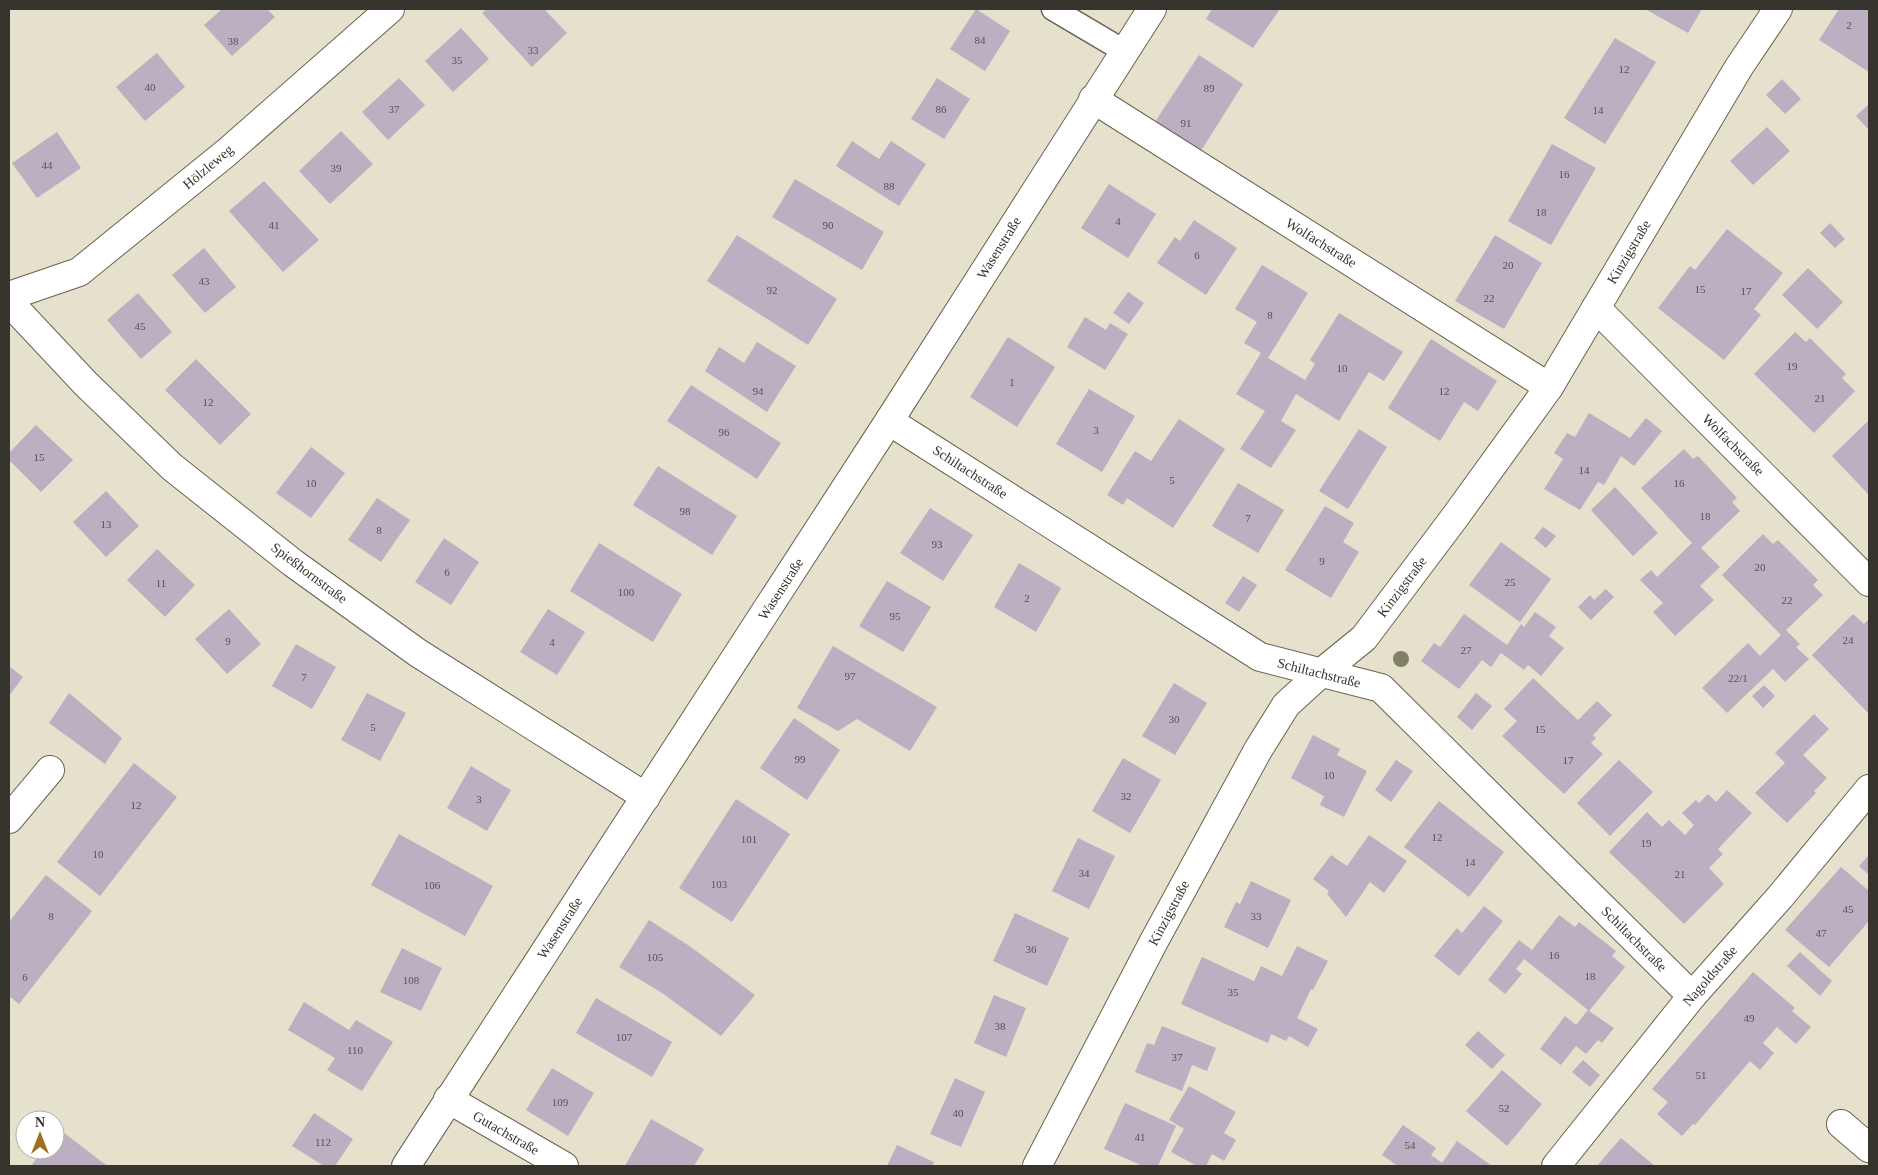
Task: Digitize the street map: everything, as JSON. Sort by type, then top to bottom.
[{"type":"street","name":"Hölzleweg","points":[[9,296],[79,272],[226,153],[390,9]]},
{"type":"street","name":"Wasenstraße","points":[[406,1166],[890,421],[1152,9]]},
{"type":"street","name":"Kinzigstraße","points":[[1037,1166],[1153,942],[1258,750],[1286,705],[1364,638],[1549,387],[1739,67],[1778,9]]},
{"type":"street","name":"Wolfachstraße","points":[[1093,99],[1549,387]]},
{"type":"street","name":"Spießhornstraße","points":[[9,302],[86,384],[172,467],[293,563],[418,653],[646,797]]},
{"type":"street","name":"Wolfachstraße","points":[[1596,308],[1869,582]]},
{"type":"street","name":"Schiltachstraße","points":[[890,421],[1260,658],[1381,688],[1692,996]]},
{"type":"street","points":[[9,819],[50,770]]},
{"type":"street","name":"Nagoldstraße","points":[[1556,1166],[1692,996],[1780,897],[1869,790]]},
{"type":"street","name":"Gutachstraße","points":[[448,1099],[564,1166]]},
{"type":"street","points":[[1841,1124],[1869,1148]]},
{"type":"lane","points":[[1053,9],[1124,51]]},
{"type":"building","points":[[222,9],[267,9],[275,17],[232,56],[204,25]]},
{"type":"building","points":[[487,9],[544,9],[567,33],[532,67],[482,13]]},
{"type":"building","points":[[976,9],[1010,31],[985,71],[950,49]]},
{"type":"building","points":[[1212,9],[1280,9],[1253,48],[1206,19]]},
{"type":"building","points":[[1645,9],[1702,9],[1688,33]]},
{"type":"building","points":[[1839,9],[1869,9],[1869,72],[1819,40]]},
{"type":"building","points":[[461,28],[489,59],[453,92],[425,61]]},
{"type":"building","points":[[1615,38],[1656,62],[1605,144],[1564,118]]},
{"type":"building","points":[[157,53],[185,87],[145,121],[116,87]]},
{"type":"building","points":[[1199,55],[1243,84],[1199,154],[1153,125]]},
{"type":"building","points":[[399,78],[425,105],[388,140],[362,112]]},
{"type":"building","points":[[937,78],[970,99],[944,139],[911,119]]},
{"type":"building","points":[[1782,79],[1801,99],[1785,114],[1766,95]]},
{"type":"building","points":[[1869,104],[1869,130],[1856,116]]},
{"type":"building","points":[[1767,127],[1790,151],[1753,185],[1730,161]]},
{"type":"building","points":[[341,131],[373,164],[330,204],[299,171]]},
{"type":"building","points":[[57,132],[81,168],[37,198],[12,163]]},
{"type":"building","points":[[852,141],[879,159],[891,141],[926,164],[899,206],[836,166]]},
{"type":"building","points":[[1552,144],[1596,168],[1551,245],[1508,221]]},
{"type":"building","points":[[795,179],[884,232],[862,270],[772,217]]},
{"type":"building","points":[[264,181],[319,240],[283,272],[229,211]]},
{"type":"building","points":[[1109,184],[1156,214],[1128,258],[1081,228]]},
{"type":"building","points":[[1194,220],[1237,248],[1206,295],[1157,263],[1175,237],[1180,241]]},
{"type":"building","points":[[1830,223],[1845,239],[1835,248],[1820,233]]},
{"type":"building","points":[[1727,229],[1783,273],[1754,309],[1761,315],[1724,360],[1658,308],[1690,266],[1695,270]]},
{"type":"building","points":[[737,235],[837,299],[808,345],[707,281]]},
{"type":"building","points":[[1495,235],[1542,263],[1504,329],[1455,301]]},
{"type":"building","points":[[204,248],[236,287],[205,313],[172,275]]},
{"type":"building","points":[[1262,265],[1308,293],[1268,358],[1305,380],[1315,364],[1310,360],[1339,313],[1403,352],[1384,381],[1369,372],[1339,421],[1296,394],[1281,421],[1296,430],[1271,468],[1240,449],[1265,411],[1236,394],[1261,353],[1244,343],[1257,322],[1235,309]]},
{"type":"building","points":[[1808,268],[1843,302],[1817,329],[1782,295]]},
{"type":"building","points":[[1128,292],[1144,303],[1129,324],[1113,313]]},
{"type":"building","points":[[138,293],[172,332],[141,359],[107,320]]},
{"type":"building","points":[[1085,317],[1106,330],[1110,323],[1128,334],[1105,370],[1067,347]]},
{"type":"building","points":[[1795,332],[1806,342],[1810,338],[1846,374],[1842,378],[1855,391],[1814,433],[1754,374]]},
{"type":"building","points":[[1008,337],[1055,367],[1017,427],[970,397]]},
{"type":"building","points":[[1431,339],[1497,381],[1478,411],[1464,402],[1440,441],[1388,408]]},
{"type":"building","points":[[757,342],[796,366],[767,412],[705,371],[719,347],[744,363]]},
{"type":"building","points":[[196,359],[251,414],[220,445],[165,390]]},
{"type":"building","points":[[691,385],[781,443],[757,479],[667,421]]},
{"type":"building","points":[[1089,389],[1135,416],[1102,472],[1056,444]]},
{"type":"building","points":[[1589,413],[1630,438],[1646,418],[1662,431],[1634,466],[1621,456],[1604,485],[1598,482],[1580,510],[1544,489],[1563,459],[1554,453],[1567,433],[1575,437]]},
{"type":"building","points":[[1179,419],[1225,449],[1173,528],[1127,498],[1123,505],[1107,495],[1135,451],[1151,461]]},
{"type":"building","points":[[1869,420],[1869,495],[1832,456]]},
{"type":"building","points":[[36,425],[73,460],[41,492],[9,460],[9,453]]},
{"type":"building","points":[[1359,429],[1387,447],[1348,509],[1319,491]]},
{"type":"building","points":[[311,447],[345,473],[311,518],[276,493]]},
{"type":"building","points":[[1684,449],[1693,459],[1698,456],[1737,498],[1732,502],[1740,511],[1701,548],[1720,567],[1700,586],[1714,600],[1675,636],[1653,612],[1663,603],[1640,580],[1651,570],[1657,577],[1692,543],[1641,488]]},
{"type":"building","points":[[658,466],[737,516],[712,555],[633,505]]},
{"type":"building","points":[[1238,483],[1284,510],[1258,553],[1212,526]]},
{"type":"building","points":[[1615,487],[1658,533],[1633,556],[1591,510]]},
{"type":"building","points":[[106,491],[139,526],[106,557],[73,522]]},
{"type":"building","points":[[377,498],[410,520],[381,562],[348,540]]},
{"type":"building","points":[[1325,506],[1354,523],[1343,542],[1359,552],[1331,598],[1285,570]]},
{"type":"building","points":[[930,508],[973,535],[943,581],[900,553]]},
{"type":"building","points":[[1543,527],[1556,536],[1546,548],[1534,538]]},
{"type":"building","points":[[1763,534],[1773,544],[1778,540],[1818,580],[1813,585],[1823,595],[1786,630],[1800,644],[1796,647],[1809,659],[1785,682],[1773,669],[1727,713],[1702,688],[1748,643],[1760,656],[1781,635],[1722,575]]},
{"type":"building","points":[[444,538],[479,562],[451,605],[415,582]]},
{"type":"building","points":[[1501,542],[1551,579],[1520,622],[1469,585]]},
{"type":"building","points":[[599,543],[682,594],[653,642],[570,591]]},
{"type":"building","points":[[157,549],[195,585],[165,617],[127,580]]},
{"type":"building","points":[[1019,563],[1061,588],[1036,632],[994,607]]},
{"type":"building","points":[[1243,576],[1257,585],[1239,612],[1225,603]]},
{"type":"building","points":[[887,581],[931,607],[903,652],[859,626]]},
{"type":"building","points":[[1606,589],[1614,597],[1591,620],[1578,607],[1590,595],[1594,600]]},
{"type":"building","points":[[229,609],[261,644],[227,674],[195,639]]},
{"type":"building","points":[[548,609],[585,632],[557,675],[520,652]]},
{"type":"building","points":[[1535,612],[1556,627],[1549,636],[1564,648],[1541,676],[1528,665],[1524,670],[1501,653],[1491,667],[1482,660],[1459,689],[1421,661],[1434,643],[1440,647],[1464,614],[1507,645],[1521,624],[1524,627]]},
{"type":"building","points":[[1853,614],[1864,624],[1869,621],[1869,714],[1812,655]]},
{"type":"building","points":[[296,644],[336,667],[312,709],[272,686]]},
{"type":"building","points":[[833,646],[937,707],[910,751],[857,719],[838,731],[797,708]]},
{"type":"building","points":[[9,666],[23,677],[9,696]]},
{"type":"building","points":[[1533,678],[1578,720],[1597,701],[1612,715],[1593,735],[1596,738],[1591,743],[1603,754],[1564,794],[1502,736],[1517,721],[1504,709]]},
{"type":"building","points":[[1174,683],[1207,703],[1175,755],[1142,736]]},
{"type":"building","points":[[1764,685],[1775,696],[1763,708],[1752,696]]},
{"type":"building","points":[[69,693],[122,738],[105,764],[49,723]]},
{"type":"building","points":[[367,693],[406,713],[380,761],[341,740]]},
{"type":"building","points":[[1476,693],[1492,706],[1472,730],[1457,717]]},
{"type":"building","points":[[1814,714],[1829,729],[1803,755],[1827,778],[1814,791],[1816,793],[1787,823],[1755,793],[1785,763],[1775,753]]},
{"type":"building","points":[[794,718],[840,750],[807,800],[760,768]]},
{"type":"building","points":[[1313,735],[1340,749],[1337,755],[1367,771],[1344,817],[1320,805],[1324,796],[1291,778]]},
{"type":"building","points":[[1123,758],[1161,780],[1130,833],[1092,811]]},
{"type":"building","points":[[1396,760],[1413,771],[1391,802],[1375,790]]},
{"type":"building","points":[[1619,760],[1653,792],[1610,836],[1577,803]]},
{"type":"building","points":[[134,763],[177,797],[100,896],[57,862]]},
{"type":"building","points":[[471,766],[511,790],[487,831],[447,808]]},
{"type":"building","points":[[1727,790],[1752,813],[1718,849],[1723,854],[1709,868],[1724,884],[1684,924],[1609,852],[1647,812],[1662,827],[1669,820],[1685,835],[1694,825],[1682,813],[1696,800],[1699,803],[1708,794],[1716,802]]},
{"type":"building","points":[[736,799],[790,834],[732,922],[679,888]]},
{"type":"building","points":[[1439,801],[1504,852],[1469,897],[1404,847]]},
{"type":"building","points":[[399,834],[493,886],[465,936],[371,885]]},
{"type":"building","points":[[1369,835],[1407,861],[1384,893],[1370,882],[1346,917],[1327,894],[1329,891],[1313,879],[1331,855],[1347,866]]},
{"type":"building","points":[[1078,838],[1115,856],[1089,909],[1052,891]]},
{"type":"building","points":[[1869,855],[1869,875],[1859,866]]},
{"type":"building","points":[[1841,867],[1869,891],[1869,921],[1829,967],[1785,930]]},
{"type":"building","points":[[46,875],[92,911],[19,1004],[9,996],[9,922]]},
{"type":"building","points":[[1251,881],[1291,900],[1268,948],[1224,927],[1236,902],[1240,904]]},
{"type":"building","points":[[1484,906],[1503,921],[1459,976],[1434,956],[1457,928],[1462,933]]},
{"type":"building","points":[[1015,913],[1069,938],[1047,986],[993,961]]},
{"type":"building","points":[[1559,915],[1575,927],[1579,922],[1616,951],[1612,956],[1625,967],[1589,1011],[1614,1028],[1602,1043],[1598,1040],[1586,1054],[1576,1046],[1561,1065],[1540,1049],[1565,1016],[1576,1025],[1588,1010],[1524,959],[1516,969],[1522,974],[1505,994],[1488,980],[1519,940],[1532,950]]},
{"type":"building","points":[[649,920],[691,947],[755,995],[721,1036],[662,993],[619,967]]},
{"type":"building","points":[[1297,946],[1328,961],[1313,990],[1311,989],[1297,1018],[1318,1029],[1308,1047],[1289,1036],[1286,1041],[1271,1034],[1268,1043],[1181,1004],[1202,957],[1254,981],[1261,966],[1282,976]]},
{"type":"building","points":[[402,948],[442,968],[421,1011],[380,992]]},
{"type":"building","points":[[1800,952],[1832,981],[1820,996],[1787,966]]},
{"type":"building","points":[[1753,972],[1795,1008],[1792,1011],[1811,1027],[1796,1044],[1777,1027],[1763,1043],[1774,1053],[1760,1070],[1750,1061],[1695,1125],[1693,1124],[1682,1136],[1657,1114],[1668,1102],[1652,1089]]},
{"type":"building","points":[[994,995],[1026,1008],[1006,1057],[974,1043]]},
{"type":"building","points":[[596,998],[672,1042],[652,1077],[576,1033]]},
{"type":"building","points":[[304,1002],[349,1030],[356,1020],[393,1042],[362,1091],[327,1070],[335,1058],[288,1030]]},
{"type":"building","points":[[1162,1026],[1216,1048],[1207,1071],[1192,1065],[1182,1091],[1135,1072],[1147,1043],[1154,1045]]},
{"type":"building","points":[[1478,1031],[1505,1055],[1492,1069],[1465,1045]]},
{"type":"building","points":[[1583,1060],[1600,1075],[1590,1087],[1572,1072]]},
{"type":"building","points":[[552,1068],[594,1093],[568,1136],[526,1110]]},
{"type":"building","points":[[1502,1070],[1542,1104],[1507,1146],[1466,1111]]},
{"type":"building","points":[[955,1078],[985,1092],[961,1147],[930,1134]]},
{"type":"building","points":[[1189,1086],[1236,1112],[1224,1133],[1236,1140],[1224,1161],[1212,1154],[1206,1166],[1197,1166],[1171,1152],[1184,1129],[1169,1120]]},
{"type":"building","points":[[1125,1103],[1176,1126],[1158,1166],[1143,1166],[1104,1149]]},
{"type":"building","points":[[314,1113],[353,1139],[335,1166],[324,1166],[292,1146]]},
{"type":"building","points":[[651,1119],[704,1149],[694,1166],[625,1166]]},
{"type":"building","points":[[1403,1125],[1436,1148],[1431,1155],[1442,1163],[1457,1141],[1492,1166],[1398,1166],[1382,1155]]},
{"type":"building","points":[[65,1134],[108,1166],[31,1166],[36,1160],[65,1160]]},
{"type":"building","points":[[1621,1138],[1655,1166],[1597,1166]]},
{"type":"building","points":[[897,1145],[934,1162],[932,1166],[887,1166]]}]
